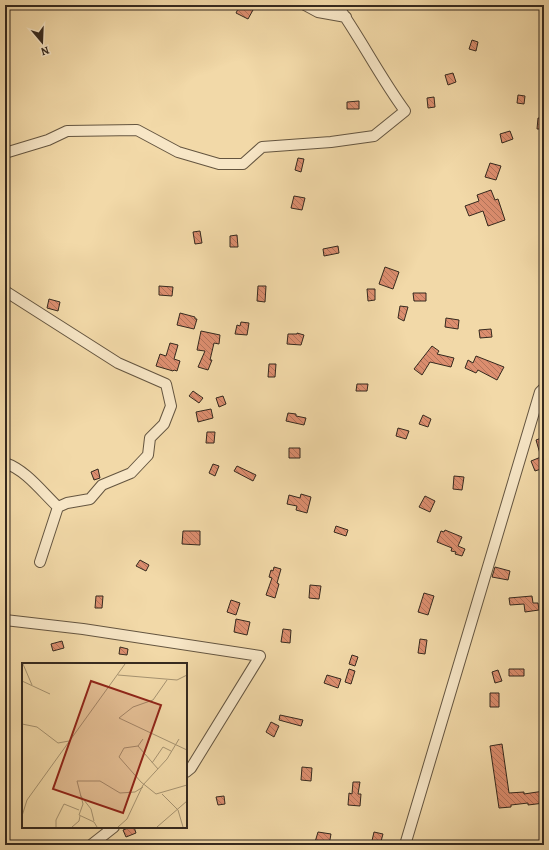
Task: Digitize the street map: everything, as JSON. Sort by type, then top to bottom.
[{"type":"street","points":[[304,5],[318,12],[346,18]]},
{"type":"street","points":[[5,154],[48,140],[68,130],[137,130],[178,152],[219,164],[243,164],[262,147],[331,142],[374,136],[405,111],[378,72],[360,39],[337,5]]},
{"type":"street","points":[[5,291],[118,363],[166,384],[171,406],[164,424],[150,438],[148,455],[131,473],[102,485],[90,499],[67,503],[58,507],[40,562]]},
{"type":"street","points":[[405,845],[540,392],[544,388]]},
{"type":"street","points":[[5,463],[26,474],[58,507]]},
{"type":"street","points":[[5,620],[83,629],[260,656],[191,768],[187,771]]},
{"type":"street","points":[[91,845],[113,828]]},
{"type":"building","points":[[240,5],[253,10],[248,19],[236,13]]},
{"type":"building","points":[[472,40],[478,42],[476,51],[469,49]]},
{"type":"building","points":[[453,73],[456,82],[448,85],[445,75]]},
{"type":"building","points":[[518,95],[525,96],[524,104],[517,103]]},
{"type":"building","points":[[434,97],[435,107],[428,108],[427,98]]},
{"type":"building","points":[[359,101],[359,109],[347,109],[347,102]]},
{"type":"building","points":[[538,118],[544,118],[544,129],[537,129]]},
{"type":"building","points":[[510,131],[513,139],[502,143],[500,134]]},
{"type":"building","points":[[298,158],[304,159],[301,172],[295,170]]},
{"type":"building","points":[[490,163],[501,166],[496,180],[485,177]]},
{"type":"building","points":[[491,190],[495,200],[498,199],[505,220],[488,226],[483,211],[469,216],[465,206],[479,201],[477,195]]},
{"type":"building","points":[[294,196],[305,198],[302,210],[291,208]]},
{"type":"building","points":[[200,231],[202,243],[195,244],[193,232]]},
{"type":"building","points":[[237,235],[238,247],[230,247],[230,236]]},
{"type":"building","points":[[338,246],[339,253],[324,256],[323,249]]},
{"type":"building","points":[[385,267],[399,272],[393,289],[379,284]]},
{"type":"building","points":[[159,286],[173,287],[172,296],[159,295]]},
{"type":"building","points":[[258,286],[266,286],[265,302],[257,301]]},
{"type":"building","points":[[367,289],[375,289],[375,300],[368,301]]},
{"type":"building","points":[[413,293],[426,293],[426,301],[414,301]]},
{"type":"building","points":[[49,299],[60,302],[58,311],[47,308]]},
{"type":"building","points":[[400,306],[408,307],[404,321],[398,318]]},
{"type":"building","points":[[180,313],[195,317],[195,319],[197,319],[194,329],[177,325]]},
{"type":"building","points":[[446,318],[459,320],[458,329],[445,327]]},
{"type":"building","points":[[241,322],[249,323],[247,335],[235,334],[237,325],[240,326]]},
{"type":"building","points":[[491,329],[492,337],[480,338],[479,330]]},
{"type":"building","points":[[201,331],[220,335],[219,344],[214,343],[210,360],[212,360],[208,370],[198,367],[205,351],[197,350]]},
{"type":"building","points":[[297,333],[304,335],[301,345],[287,344],[288,334]]},
{"type":"building","points":[[170,343],[178,345],[174,359],[180,361],[177,371],[156,366],[160,354],[166,356]]},
{"type":"building","points":[[432,346],[439,351],[437,354],[454,358],[451,367],[430,362],[422,375],[414,369]]},
{"type":"building","points":[[476,356],[504,367],[497,380],[478,370],[476,373],[465,368],[468,360],[473,363]]},
{"type":"building","points":[[269,364],[276,364],[275,377],[268,377]]},
{"type":"building","points":[[357,384],[368,384],[367,391],[356,391]]},
{"type":"building","points":[[193,391],[203,398],[199,403],[189,396]]},
{"type":"building","points":[[223,396],[226,404],[219,407],[216,398]]},
{"type":"building","points":[[211,409],[213,418],[198,422],[196,412]]},
{"type":"building","points":[[288,413],[306,418],[304,425],[286,421]]},
{"type":"building","points":[[423,415],[431,419],[428,427],[419,424]]},
{"type":"building","points":[[398,428],[409,431],[406,439],[396,436]]},
{"type":"building","points":[[207,432],[215,432],[214,443],[206,443]]},
{"type":"building","points":[[544,437],[544,468],[535,471],[531,461],[541,457],[536,440]]},
{"type":"building","points":[[289,448],[300,448],[300,458],[289,458]]},
{"type":"building","points":[[213,464],[219,466],[215,476],[209,473]]},
{"type":"building","points":[[237,466],[256,475],[253,481],[234,471]]},
{"type":"building","points":[[98,469],[100,478],[94,480],[91,472]]},
{"type":"building","points":[[454,476],[464,477],[462,490],[453,489]]},
{"type":"building","points":[[301,494],[311,497],[307,513],[296,510],[297,506],[287,504],[289,495],[300,498]]},
{"type":"building","points":[[425,496],[435,501],[430,512],[419,507]]},
{"type":"building","points":[[336,526],[348,530],[346,536],[334,532]]},
{"type":"building","points":[[445,530],[462,537],[458,546],[465,549],[462,556],[451,551],[452,548],[437,542],[441,531],[444,532]]},
{"type":"building","points":[[183,531],[200,531],[200,545],[182,544]]},
{"type":"building","points":[[140,560],[149,565],[146,571],[136,566]]},
{"type":"building","points":[[274,567],[281,569],[275,598],[266,595],[272,578],[269,577],[271,570],[273,571]]},
{"type":"building","points":[[495,567],[510,571],[508,580],[492,577]]},
{"type":"building","points":[[310,585],[321,586],[319,599],[309,598]]},
{"type":"building","points":[[424,593],[434,596],[428,615],[418,612]]},
{"type":"building","points":[[96,596],[103,596],[102,608],[95,608]]},
{"type":"building","points":[[532,596],[533,603],[538,603],[539,610],[525,612],[524,604],[510,605],[509,598]]},
{"type":"building","points":[[231,600],[240,603],[236,615],[227,612]]},
{"type":"building","points":[[236,619],[250,622],[247,635],[234,632]]},
{"type":"building","points":[[283,629],[291,630],[290,643],[281,642]]},
{"type":"building","points":[[420,639],[427,640],[425,654],[418,653]]},
{"type":"building","points":[[62,641],[64,648],[53,651],[51,644]]},
{"type":"building","points":[[120,647],[128,649],[127,655],[119,654]]},
{"type":"building","points":[[352,655],[358,657],[355,666],[349,664]]},
{"type":"building","points":[[349,669],[355,671],[351,684],[345,682]]},
{"type":"building","points":[[509,669],[524,669],[524,676],[509,676]]},
{"type":"building","points":[[498,670],[502,681],[495,683],[492,672]]},
{"type":"building","points":[[327,675],[341,679],[338,688],[324,683]]},
{"type":"building","points":[[490,693],[499,693],[499,707],[490,707]]},
{"type":"building","points":[[280,715],[303,720],[301,726],[279,720]]},
{"type":"building","points":[[271,722],[279,726],[274,737],[266,732]]},
{"type":"building","points":[[502,744],[509,793],[524,792],[524,794],[544,791],[544,803],[528,805],[528,803],[499,808],[490,746]]},
{"type":"building","points":[[302,767],[312,768],[311,781],[301,780]]},
{"type":"building","points":[[353,782],[360,782],[358,794],[361,794],[360,806],[348,805],[349,793],[352,794]]},
{"type":"building","points":[[224,796],[225,804],[218,805],[216,797]]},
{"type":"building","points":[[134,828],[136,833],[126,837],[123,830]]},
{"type":"building","points":[[318,832],[331,834],[329,845],[315,842]]},
{"type":"building","points":[[374,832],[383,834],[380,845],[371,845]]}]
